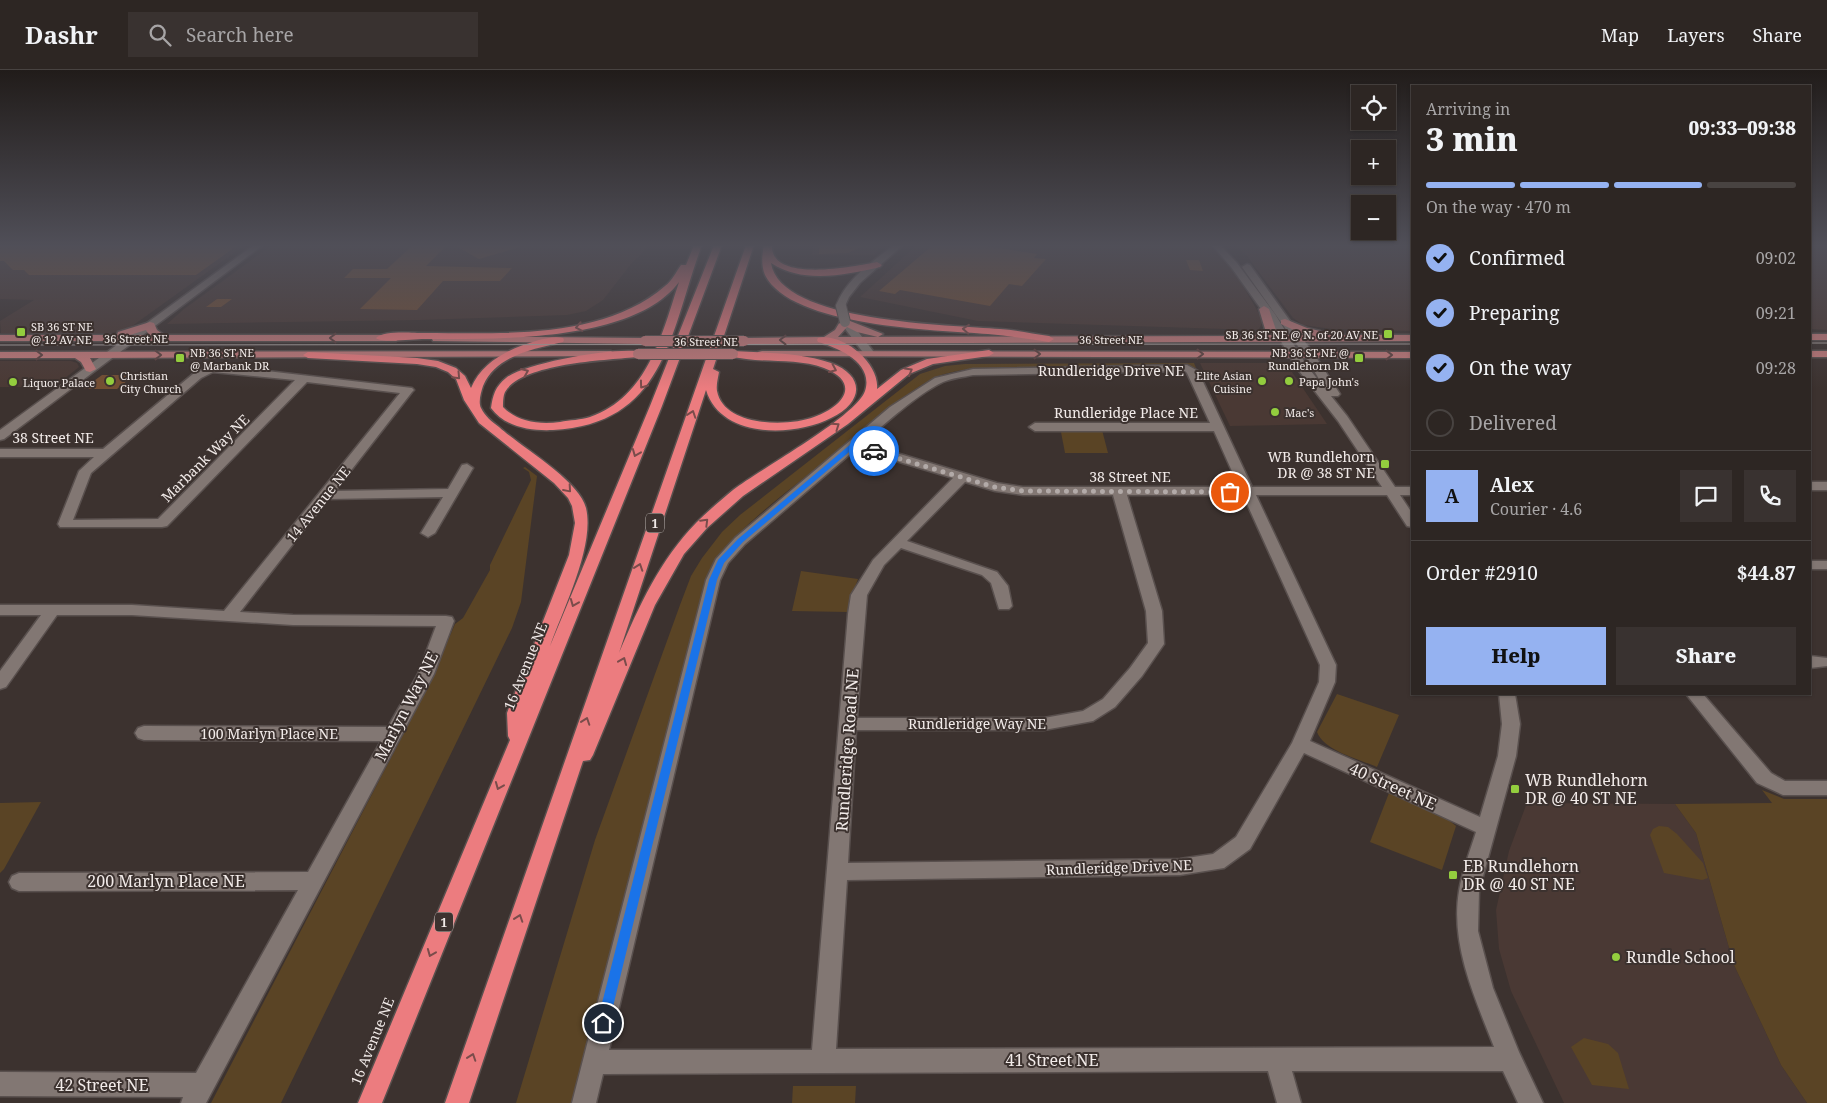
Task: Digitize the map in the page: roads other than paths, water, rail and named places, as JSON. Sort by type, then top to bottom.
[{"type":"highway","points":[[381,338],[552,332],[594,324],[621,316],[652,301],[662,293]]},
{"type":"highway","points":[[638,354],[572,361],[531,370],[516,376],[502,387],[496,398],[496,408],[505,417],[523,424],[559,426],[580,423],[599,417],[627,402],[640,390],[650,376],[672,322],[681,293]]},
{"type":"highway","name":"16 Avenue NE","points":[[370,1103],[656,406],[699,293]]},
{"type":"highway","name":"1","points":[[457,1103],[559,800],[734,293]]},
{"type":"highway","points":[[789,293],[821,309],[852,316],[1002,332],[1049,339]]},
{"type":"highway","points":[[474,408],[473,398],[479,381],[494,365],[511,354],[540,343],[559,340]]},
{"type":"highway","points":[[825,340],[854,354],[868,367],[872,378],[870,394],[858,410]]},
{"type":"highway","points":[[717,344],[718,353],[711,392],[721,410],[739,420],[767,426],[804,423],[836,412],[848,401],[851,394],[851,384],[847,378],[829,367],[791,359],[733,354]]},
{"type":"highway","points":[[559,800],[586,751],[647,605],[678,552],[708,520],[738,493],[871,401],[899,376],[921,364],[989,353]]},
{"type":"highway","points":[[869,354],[875,361],[880,378],[877,392],[871,401]]},
{"type":"highway","points":[[308,355],[417,361],[438,364],[452,370],[461,378],[474,408],[482,420],[547,470],[568,488],[574,496],[582,515],[582,533],[576,555],[516,713],[518,741]]},
{"type":"main road","points":[[1257,338],[1271,330],[1264,309]]},
{"type":"main road","points":[[825,340],[839,332],[845,322],[874,333],[917,335],[943,339]]},
{"type":"main road","points":[[1286,322],[1304,331],[1374,338]]},
{"type":"main road","points":[[103,338],[150,325],[152,332],[162,338]]},
{"type":"main road","points":[[1811,337],[1827,337]]},
{"type":"main road","name":"36 Street NE","points":[[0,338],[381,338],[744,341],[1257,338],[1297,347],[1411,355]]},
{"type":"main road","name":"36 Street NE","points":[[0,355],[989,353],[1248,355],[1374,338],[1411,338]]},
{"type":"main road","points":[[1811,354],[1827,354]]},
{"type":"main road","points":[[77,355],[86,360],[90,369]]},
{"type":"main road","points":[[1248,355],[1292,362],[1302,367]]},
{"type":"street","points":[[0,436],[193,293]]},
{"type":"street","points":[[845,293],[841,306],[845,322],[869,354]]},
{"type":"street","points":[[1253,293],[1340,403],[1341,416]]},
{"type":"street","points":[[1266,293],[1286,322],[1297,347],[1302,367],[1327,402],[1341,416],[1411,521]]},
{"type":"street","name":"Rundleridge Drive NE","points":[[584,1103],[713,580],[721,562],[740,541],[894,410],[939,380],[955,374],[973,372],[1187,368],[1192,371],[1328,665],[1327,682],[1300,744],[1243,843],[1217,862],[1180,867],[838,872]]},
{"type":"street","name":"Marbank Way NE","points":[[303,379],[162,523],[65,524],[85,471],[198,376],[211,369],[408,390]]},
{"type":"street","name":"14 Avenue NE","points":[[227,617],[408,390]]},
{"type":"street","name":"Rundleridge Place NE","points":[[1035,427],[1218,427]]},
{"type":"street","name":"38 Street NE","points":[[854,444],[961,478],[994,487],[1023,491],[1411,491]]},
{"type":"street","name":"38 Street NE","points":[[0,453],[106,453]]},
{"type":"street","points":[[428,533],[467,468]]},
{"type":"street","name":"Rundleridge Road NE","points":[[823,1061],[856,614],[859,595],[878,563],[961,478]]},
{"type":"street","points":[[1811,486],[1827,486]]},
{"type":"street","name":"Rundleridge Way NE","points":[[849,724],[1044,724],[1087,717],[1110,703],[1156,644],[1154,611],[1119,492]]},
{"type":"street","points":[[326,495],[451,493]]},
{"type":"street","points":[[899,543],[987,572],[996,577],[1001,584],[1004,606]]},
{"type":"street","points":[[1811,565],[1827,565]]},
{"type":"street","name":"Marlyn Way NE","points":[[0,610],[132,610],[293,620],[446,621],[426,674],[198,1094]]},
{"type":"street","points":[[0,683],[53,610]]},
{"type":"street","points":[[1507,695],[1511,724],[1507,756],[1469,891],[1466,931],[1482,988],[1510,1059],[1531,1103]]},
{"type":"street","points":[[1695,695],[1764,778],[1783,788],[1827,788]]},
{"type":"street","name":"100 Marlyn Place NE","points":[[144,733],[393,734]]},
{"type":"street","name":"40 Street NE","points":[[1300,744],[1486,828]]},
{"type":"street","name":"200 Marlyn Place NE","points":[[19,882],[314,881]]},
{"type":"street","name":"41 Street NE","points":[[593,1062],[1510,1059]]},
{"type":"street","points":[[1277,1060],[1289,1103]]},
{"type":"street","name":"42 Street NE","points":[[0,1084],[198,1094]]},
{"type":"tram line","points":[[1811,343],[1827,343]]},
{"type":"tram line","points":[[0,345],[1411,344]]},
{"type":"place","name":"SB 36 ST NE @ 12 AV NE","points":[[21,332]]},
{"type":"place","name":"SB 36 ST NE @ N. of 20 AV NE","points":[[1388,334]]},
{"type":"place","name":"NB 36 ST NE @ Marbank DR","points":[[180,358]]},
{"type":"place","name":"NB 36 ST NE @ Rundlehorn DR","points":[[1359,358]]},
{"type":"place","name":"Christian City Church","points":[[110,381]]},
{"type":"place","name":"Elite Asian Cuisine","points":[[1262,381]]},
{"type":"place","name":"Papa John's","points":[[1289,381]]},
{"type":"place","name":"Liquor Palace","points":[[13,382]]},
{"type":"place","name":"Mac's","points":[[1275,412]]},
{"type":"place","name":"WB Rundlehorn DR @ 38 ST NE","points":[[1385,464]]},
{"type":"place","name":"WB Rundlehorn DR @ 40 ST NE","points":[[1515,789]]},
{"type":"place","name":"EB Rundlehorn DR @ 40 ST NE","points":[[1453,875]]},
{"type":"place","name":"Rundle School","points":[[1616,957]]}]
